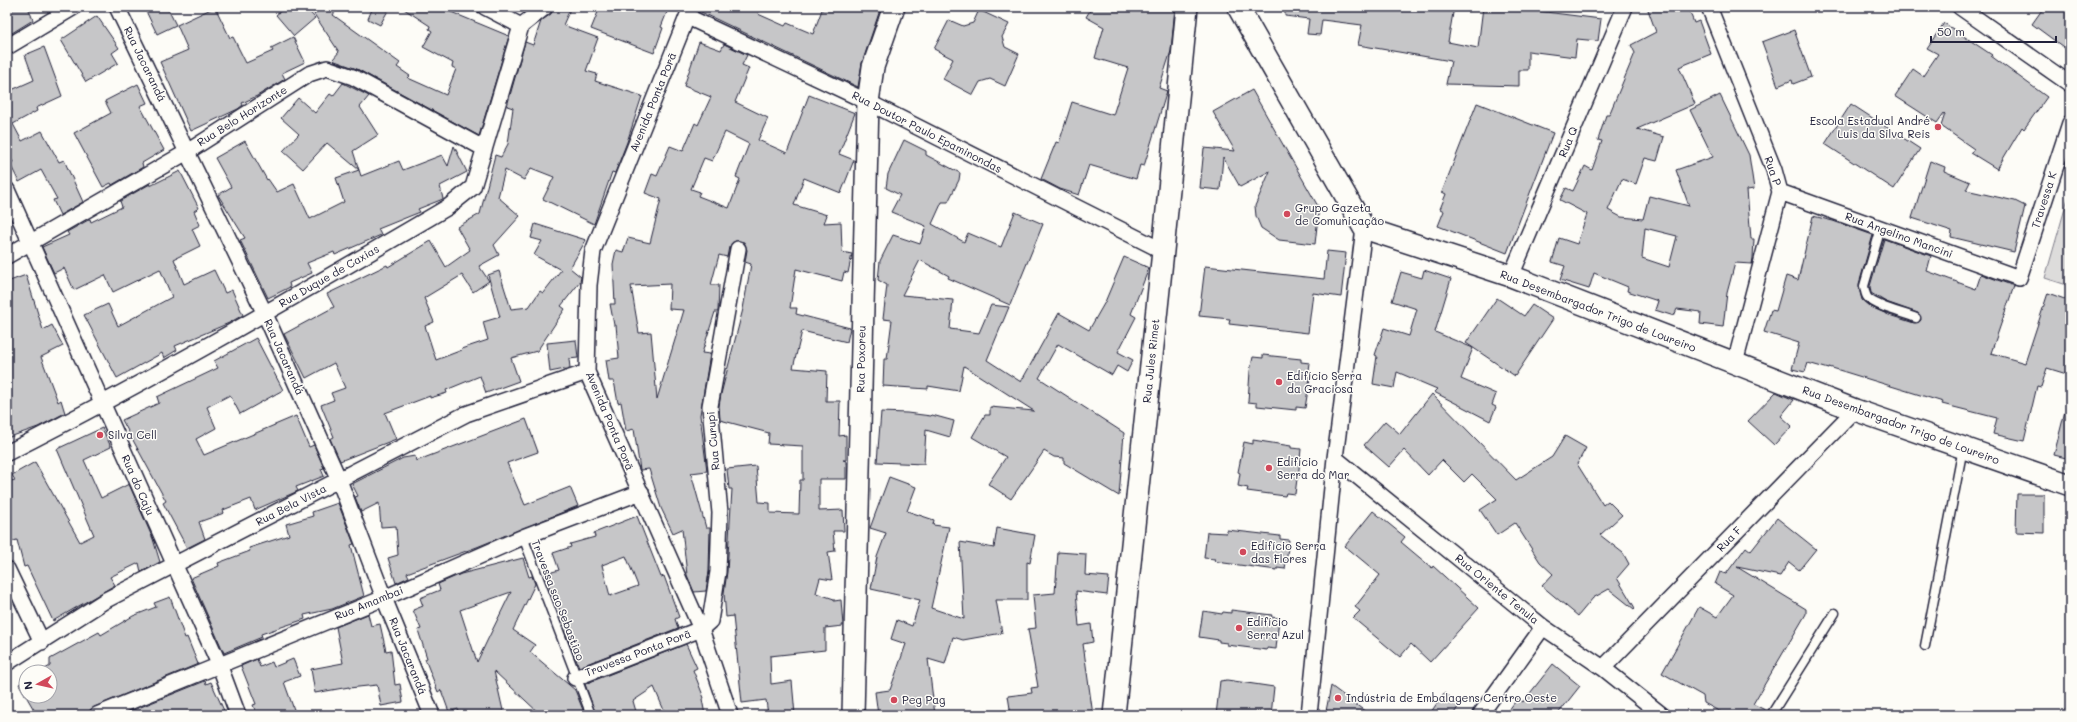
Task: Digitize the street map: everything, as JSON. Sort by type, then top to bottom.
[{"type":"street","points":[[7,47],[74,7]]},
{"type":"street","name":"Rua Jacarandá","points":[[117,7],[265,314],[339,480],[384,598],[432,715]]},
{"type":"street","points":[[485,7],[522,26],[545,7]]},
{"type":"street","name":"Rua Poxoreu","points":[[853,715],[868,102],[873,68],[894,7]]},
{"type":"street","name":"Rua Jules Rimet","points":[[1114,715],[1187,7]]},
{"type":"street","points":[[1238,7],[1364,228],[1335,458],[1309,715]]},
{"type":"street","name":"Rua Q","points":[[1511,276],[1625,7]]},
{"type":"street","name":"Rua P","points":[[1709,7],[1774,170],[1780,192],[1735,363]]},
{"type":"street","points":[[1960,7],[2070,84]]},
{"type":"street","name":"Rua Doutor Paulo Epaminondas","points":[[690,12],[1163,251]]},
{"type":"street","name":"Avenida Ponta Porã","points":[[690,12],[593,250],[589,285],[587,372],[701,629],[730,715]]},
{"type":"street","name":"Rua Duque de Caxias","points":[[7,453],[103,405],[265,314],[448,207],[473,187],[483,148],[522,26]]},
{"type":"street","name":"Rua Belo Horizonte","points":[[7,256],[187,152],[309,74],[327,68],[353,77],[483,148]]},
{"type":"street","name":"Travessa K","points":[[2019,278],[2070,123]]},
{"type":"street","name":"Rua do Caju","points":[[7,190],[173,565],[219,664],[238,715]]},
{"type":"street","name":"Rua Angelino Mancini","points":[[1780,192],[2019,278]]},
{"type":"street","name":"Rua Desembargador Trigo de Loureiro","points":[[1364,228],[1511,276],[1855,410],[2070,485]]},
{"type":"street","name":"Rua Curupi","points":[[701,629],[710,621],[718,572],[720,513],[710,406],[738,249]]},
{"type":"street","name":"Rua Bela Vista","points":[[7,663],[106,600],[466,414],[587,372]]},
{"type":"street","name":"Rua F","points":[[1603,668],[1855,410]]},
{"type":"street","name":"Rua Oriente Tenula","points":[[1335,458],[1543,627],[1603,668],[1662,715]]},
{"type":"street","name":"Rua Amambai","points":[[97,715],[384,598],[523,537],[641,492]]},
{"type":"street","points":[[7,569],[42,642]]},
{"type":"street","points":[[1480,715],[1543,627]]},
{"type":"street","name":"Travessa Ponta Porã","points":[[575,678],[701,629]]},
{"type":"lane","points":[[1881,228],[1864,286],[1865,293],[1868,298],[1877,303],[1916,318]]},
{"type":"lane","points":[[1925,646],[1963,448]]},
{"type":"lane","name":"Travessa sao Sebastiao","points":[[523,537],[575,678],[591,715]]},
{"type":"lane","points":[[1771,715],[1835,613]]},
{"type":"shaded area","points":[[2070,191],[2070,286],[2045,278]]},
{"type":"building","points":[[7,7],[28,7],[33,20],[7,36]]},
{"type":"building","points":[[144,7],[167,7],[176,25],[157,34]]},
{"type":"building","points":[[215,7],[230,38],[233,37],[246,63],[273,51],[271,48],[293,37],[305,62],[282,73],[285,79],[242,103],[243,105],[238,109],[191,131],[160,62],[188,50],[177,25]]},
{"type":"building","points":[[285,7],[305,7],[315,18],[294,36],[276,15]]},
{"type":"building","points":[[324,7],[338,7],[333,15],[400,63],[397,67],[410,76],[408,78],[446,95],[456,69],[452,67],[453,63],[423,47],[432,31],[429,29],[430,26],[401,7],[439,7],[509,36],[479,136],[357,69],[335,61],[333,59],[339,52],[314,14]]},
{"type":"building","points":[[373,7],[390,7],[380,25],[368,19]]},
{"type":"building","points":[[554,7],[571,7],[563,25],[598,38],[586,71],[597,74],[595,81],[642,96],[627,142],[615,173],[612,172],[594,224],[543,199],[554,177],[531,168],[524,180],[505,170],[498,197],[520,216],[494,245],[499,255],[479,266],[489,281],[473,292],[462,275],[424,298],[434,322],[425,326],[436,360],[462,350],[461,349],[488,340],[483,322],[500,317],[488,275],[499,271],[511,309],[529,307],[540,291],[543,293],[561,270],[534,255],[542,241],[531,238],[535,224],[586,240],[570,268],[581,277],[580,282],[561,306],[565,309],[537,351],[511,358],[519,381],[486,393],[480,376],[446,390],[447,393],[430,398],[430,396],[385,413],[396,439],[340,461],[330,439],[334,437],[321,405],[334,400],[331,393],[345,388],[334,363],[306,378],[284,334],[334,307],[327,294],[387,265],[388,267],[431,241],[446,267],[470,250],[457,227],[480,214],[495,155],[501,157],[508,144],[513,108],[507,106],[525,42],[533,45],[541,21],[551,14]]},
{"type":"building","points":[[600,7],[669,7],[661,27],[663,28],[654,53],[591,29]]},
{"type":"building","points":[[700,7],[761,7],[758,14],[785,26],[787,23],[813,34],[823,7],[881,7],[862,63],[858,87],[699,11]]},
{"type":"building","points":[[1092,7],[1175,7],[1171,51],[1159,88],[1167,91],[1144,166],[1140,165],[1136,179],[1089,165],[1079,195],[1060,189],[1041,179],[1056,142],[1059,143],[1072,102],[1113,115],[1128,68],[1095,58],[1104,27],[1086,17]]},
{"type":"building","points":[[1285,7],[1454,7],[1448,42],[1478,48],[1483,7],[1506,7],[1601,19],[1598,41],[1577,39],[1575,57],[1528,51],[1528,70],[1519,70],[1519,86],[1446,84],[1451,61],[1358,45],[1362,25],[1322,20],[1320,35],[1307,34],[1309,19],[1285,16]]},
{"type":"building","points":[[1647,7],[1688,7],[1694,23],[1699,21],[1711,54],[1679,67],[1695,104],[1637,129],[1664,137],[1657,161],[1645,158],[1636,184],[1622,179],[1608,210],[1621,217],[1643,219],[1649,196],[1689,206],[1676,170],[1713,157],[1690,110],[1720,95],[1749,155],[1754,189],[1747,190],[1751,239],[1754,239],[1752,264],[1735,263],[1727,293],[1723,327],[1700,324],[1701,312],[1677,309],[1674,316],[1655,310],[1658,301],[1627,291],[1628,287],[1594,273],[1589,289],[1560,280],[1565,266],[1552,262],[1559,238],[1577,244],[1587,214],[1560,200],[1566,188],[1573,191],[1585,166],[1592,170],[1602,141],[1598,140],[1606,115],[1609,115],[1635,53],[1631,45],[1656,32]],"holes":[[[1645,228],[1677,236],[1669,267],[1642,258]]]},
{"type":"building","points":[[2044,7],[2070,7],[2070,52],[2032,24]]},
{"type":"building","points":[[979,10],[1009,24],[1002,37],[1005,47],[1019,54],[1005,86],[990,79],[980,82],[973,95],[943,79],[953,59],[934,49],[949,20],[963,26],[973,23]]},
{"type":"building","points":[[97,16],[119,48],[112,53],[118,63],[86,82],[61,40]]},
{"type":"building","points":[[1944,23],[1992,55],[1991,56],[2047,97],[2024,129],[2022,127],[1997,169],[1971,153],[1974,149],[1941,126],[1944,113],[1937,123],[1895,96],[1913,69],[1923,76],[1938,54],[1927,48]]},
{"type":"building","points":[[1794,30],[1811,77],[1793,84],[1792,80],[1778,86],[1762,42]]},
{"type":"building","points":[[699,42],[721,50],[724,44],[747,55],[742,65],[749,68],[735,102],[768,118],[758,140],[787,153],[809,95],[855,113],[839,154],[854,160],[841,193],[804,178],[794,205],[827,215],[824,223],[841,222],[842,252],[852,254],[848,273],[844,272],[842,281],[796,269],[790,308],[797,308],[796,314],[850,328],[847,342],[802,331],[793,368],[827,371],[826,401],[840,401],[839,436],[846,435],[846,460],[843,460],[846,461],[846,479],[819,479],[819,511],[843,510],[844,531],[833,531],[835,551],[828,552],[832,580],[820,578],[816,593],[834,599],[834,601],[841,600],[843,626],[825,628],[825,650],[770,656],[771,684],[792,681],[795,715],[768,715],[766,700],[742,703],[733,616],[726,617],[724,593],[727,572],[732,489],[729,489],[727,469],[756,466],[759,502],[770,503],[770,513],[799,514],[800,480],[803,480],[803,446],[768,444],[769,433],[720,420],[719,406],[721,394],[743,309],[751,264],[745,262],[747,250],[744,242],[735,241],[729,247],[727,257],[719,255],[711,285],[719,285],[718,312],[715,312],[702,353],[710,354],[700,415],[707,471],[691,473],[706,528],[710,528],[709,571],[706,591],[694,592],[687,575],[682,529],[673,533],[661,508],[649,469],[640,470],[634,429],[626,431],[621,402],[618,403],[614,381],[609,381],[606,360],[619,358],[616,325],[614,325],[610,304],[615,304],[613,264],[616,250],[623,252],[628,238],[650,243],[661,199],[645,193],[652,174],[657,176],[670,146],[683,151],[695,123],[698,125],[711,97],[684,86]],"holes":[[[725,132],[749,144],[736,177],[740,179],[729,208],[698,196],[700,192],[691,189],[704,158],[712,161]],[[670,284],[669,309],[684,310],[657,399],[651,332],[639,333],[631,286]]]},
{"type":"building","points":[[44,47],[62,96],[36,108],[37,111],[13,124],[22,141],[42,131],[59,162],[64,160],[83,202],[60,215],[53,200],[57,199],[41,170],[19,182],[10,164],[13,162],[7,151],[7,92],[34,80],[25,55]]},
{"type":"building","points":[[343,83],[369,96],[360,107],[378,135],[353,151],[359,170],[327,143],[303,169],[283,151],[299,134],[281,118],[298,98],[315,113],[330,94],[333,96]]},
{"type":"building","points":[[138,84],[147,103],[140,106],[164,150],[142,163],[143,167],[112,185],[111,183],[103,187],[74,133],[111,113],[105,101]]},
{"type":"building","points":[[1252,90],[1319,208],[1315,244],[1279,240],[1261,228],[1256,216],[1255,206],[1270,171],[1240,187],[1223,157],[1220,190],[1200,188],[1204,148],[1235,151],[1213,112]]},
{"type":"building","points":[[1477,103],[1553,133],[1507,253],[1438,226],[1444,211],[1440,209],[1446,194],[1442,192]]},
{"type":"building","points":[[1851,104],[1920,149],[1894,189],[1825,144]]},
{"type":"building","points":[[904,140],[926,151],[926,155],[960,173],[959,180],[948,202],[942,202],[932,224],[964,242],[968,233],[1001,247],[1015,212],[1043,224],[1010,305],[948,278],[949,276],[920,260],[902,295],[953,300],[950,329],[979,333],[991,305],[1009,307],[987,360],[1021,382],[1059,313],[1089,330],[1105,302],[1124,257],[1149,268],[1131,314],[1136,317],[1118,352],[1133,360],[1127,372],[1117,366],[1112,375],[1058,344],[1039,378],[1124,433],[1119,496],[1064,463],[1064,458],[1054,457],[1044,451],[1011,499],[988,484],[1006,457],[972,437],[985,415],[990,415],[990,407],[1034,411],[964,366],[959,391],[928,386],[928,389],[883,386],[884,359],[887,359],[892,320],[883,319],[887,285],[878,280],[880,261],[893,235],[920,244],[926,226],[891,212],[900,195],[886,188],[888,174]]},
{"type":"building","points":[[245,141],[267,180],[268,179],[277,192],[294,184],[310,219],[344,202],[336,178],[359,170],[361,176],[399,161],[403,170],[442,155],[448,166],[454,146],[467,172],[440,186],[443,199],[418,209],[420,212],[378,229],[381,235],[335,255],[334,252],[307,263],[312,273],[289,283],[290,287],[268,298],[240,240],[245,238],[218,195],[231,187],[215,158]]},
{"type":"building","points":[[1930,161],[1945,167],[1944,171],[1970,182],[1966,190],[2015,201],[2025,206],[2014,252],[1951,237],[1952,231],[1912,218]]},
{"type":"building","points":[[180,171],[199,208],[194,211],[200,225],[192,229],[200,246],[174,259],[184,284],[214,270],[225,293],[232,290],[243,315],[229,323],[175,346],[177,350],[164,358],[162,353],[117,378],[84,315],[108,304],[118,326],[172,297],[160,269],[113,292],[105,275],[74,290],[64,268],[54,273],[42,247],[69,235],[67,232],[90,219],[91,222],[122,207],[120,201],[150,184],[150,186]]},
{"type":"building","points":[[1813,216],[1833,221],[1873,235],[1859,284],[1860,292],[1862,300],[1869,306],[1889,315],[1914,323],[1921,320],[1918,313],[1886,302],[1871,293],[1870,286],[1884,239],[1931,256],[1927,271],[1976,289],[1981,274],[2014,286],[1991,353],[2025,363],[2048,293],[2070,301],[2070,375],[2047,368],[2041,387],[2037,386],[2024,441],[1993,434],[1997,418],[1942,404],[1943,402],[1829,367],[1829,369],[1808,363],[1805,372],[1792,369],[1799,343],[1764,332],[1771,310],[1776,311],[1786,276],[1798,280]]},
{"type":"building","points":[[1327,251],[1346,253],[1341,297],[1313,293],[1308,333],[1229,324],[1230,319],[1199,316],[1205,266],[1324,279]]},
{"type":"building","points":[[1424,270],[1451,279],[1435,332],[1473,348],[1461,379],[1496,394],[1492,405],[1496,407],[1490,421],[1434,392],[1437,389],[1397,372],[1394,388],[1373,384],[1377,356],[1375,355],[1384,328],[1409,336],[1417,309],[1392,301],[1401,272],[1422,278]]},
{"type":"building","points":[[26,275],[43,330],[52,325],[63,346],[41,357],[58,402],[61,400],[65,413],[38,427],[7,438],[7,282]]},
{"type":"building","points":[[1497,298],[1524,316],[1532,305],[1553,319],[1515,376],[1466,343]]},
{"type":"building","points":[[256,338],[283,390],[240,414],[230,395],[207,407],[216,428],[196,439],[204,455],[296,416],[309,447],[314,445],[324,468],[321,469],[324,476],[296,487],[298,491],[255,510],[251,499],[223,510],[224,513],[199,522],[205,539],[187,548],[163,503],[166,501],[122,420],[159,403],[157,397],[218,368],[214,361]]},
{"type":"building","points":[[576,340],[578,358],[569,359],[570,368],[550,372],[547,343]]},
{"type":"building","name":"Edifício Serra da Graciosa","points":[[1263,355],[1301,359],[1301,362],[1310,363],[1308,377],[1310,378],[1305,408],[1296,407],[1296,410],[1257,406],[1257,403],[1248,402],[1250,371],[1253,357],[1263,358]]},
{"type":"building","points":[[1776,392],[1794,400],[1781,416],[1792,426],[1774,445],[1748,421]]},
{"type":"building","points":[[1432,394],[1516,480],[1552,457],[1565,436],[1586,448],[1577,464],[1603,505],[1608,501],[1622,515],[1600,535],[1623,553],[1629,564],[1617,578],[1635,608],[1634,609],[1609,589],[1593,598],[1578,616],[1542,586],[1553,574],[1540,562],[1515,523],[1497,535],[1480,510],[1497,499],[1472,474],[1464,482],[1442,460],[1428,475],[1404,450],[1389,467],[1364,445],[1385,421],[1400,434]]},
{"type":"building","points":[[2065,411],[2070,411],[2070,459],[2054,455]]},
{"type":"building","points":[[881,412],[932,415],[954,421],[950,437],[926,430],[924,464],[877,462]]},
{"type":"building","points":[[526,419],[538,452],[507,463],[525,505],[570,487],[578,506],[477,547],[407,573],[409,577],[396,583],[388,558],[398,555],[396,526],[381,527],[379,503],[361,512],[355,497],[358,496],[352,484],[403,458],[415,456],[416,461]]},
{"type":"building","points":[[102,428],[111,447],[84,460],[101,498],[129,484],[153,539],[160,562],[141,572],[139,563],[110,577],[115,585],[53,621],[27,566],[24,567],[17,540],[10,542],[7,529],[7,482],[15,480],[12,475],[35,462],[80,542],[94,535],[57,449]]},
{"type":"building","name":"Edifício Serra do Mar","points":[[1253,440],[1301,449],[1295,494],[1286,493],[1285,496],[1247,491],[1248,488],[1238,486],[1240,473],[1238,472],[1244,442],[1253,444]]},
{"type":"building","points":[[889,477],[916,487],[907,511],[934,520],[933,525],[949,527],[931,608],[964,619],[960,542],[994,548],[997,528],[1035,535],[1030,563],[1027,562],[1027,600],[996,600],[1002,633],[963,640],[953,637],[945,664],[928,659],[935,715],[878,715],[875,692],[890,690],[906,644],[891,639],[897,620],[912,626],[920,600],[871,589],[877,557],[886,533],[870,528]]},
{"type":"building","points":[[2017,494],[2044,494],[2044,533],[2016,532]]},
{"type":"building","points":[[338,503],[354,544],[351,545],[364,596],[332,609],[304,615],[305,619],[261,634],[262,637],[224,653],[191,578],[219,566],[218,563],[250,551],[249,548],[289,535],[286,524],[313,516],[312,512]]},
{"type":"building","points":[[1373,511],[1405,537],[1401,542],[1432,568],[1433,566],[1479,608],[1430,662],[1411,644],[1400,657],[1353,618],[1360,611],[1355,607],[1380,575],[1345,546]]},
{"type":"building","points":[[637,516],[661,577],[664,576],[679,617],[675,619],[678,628],[579,667],[565,631],[559,607],[556,607],[545,574],[559,570],[553,553],[571,547],[570,544],[595,537],[594,533]],"holes":[[[626,556],[638,586],[610,596],[602,565]]]},
{"type":"building","points":[[1777,518],[1816,549],[1799,570],[1789,562],[1780,576],[1737,567],[1806,609],[1806,614],[1753,704],[1767,711],[1766,715],[1726,715],[1704,703],[1703,696],[1662,673],[1699,607],[1717,617],[1733,595],[1715,584],[1720,572],[1726,574],[1746,547],[1751,551]]},
{"type":"building","name":"Edifício Serra das Flores","points":[[1227,530],[1280,536],[1280,539],[1289,540],[1285,569],[1277,568],[1277,570],[1224,563],[1214,561],[1215,559],[1204,558],[1207,532],[1227,533]]},
{"type":"building","points":[[1058,552],[1086,554],[1085,575],[1109,577],[1107,595],[1076,591],[1079,626],[1091,624],[1093,642],[1083,644],[1093,715],[1011,715],[1008,696],[1032,693],[1031,688],[1038,687],[1028,629],[1036,628],[1033,595],[1055,593]]},
{"type":"building","points":[[523,558],[529,577],[532,576],[535,584],[513,630],[535,645],[530,652],[575,690],[585,715],[541,715],[494,671],[504,715],[459,715],[458,709],[449,712],[441,690],[438,692],[425,659],[427,658],[418,630],[421,629],[413,610],[423,606],[420,598],[440,590],[438,584],[461,574]],"holes":[[[511,592],[477,662],[460,610]]]},
{"type":"building","points":[[170,597],[185,638],[187,637],[198,664],[94,707],[90,710],[88,715],[37,715],[31,704],[58,704],[58,664],[50,664],[50,659],[99,632],[101,635],[133,616],[156,607],[154,603]]},
{"type":"building","name":"Edifício Serra Azul","points":[[1231,610],[1272,615],[1271,617],[1279,618],[1276,649],[1267,648],[1267,650],[1227,645],[1227,643],[1219,642],[1219,640],[1199,637],[1203,611],[1222,614],[1223,612],[1231,613]]},
{"type":"building","points":[[368,614],[371,626],[380,624],[386,651],[391,650],[395,685],[400,684],[403,702],[381,706],[377,685],[349,687],[315,693],[311,669],[343,663],[336,627]]},
{"type":"building","points":[[686,644],[697,668],[693,670],[704,698],[702,699],[705,715],[666,715],[654,687],[633,701],[637,715],[596,715],[585,684]]},
{"type":"building","points":[[257,659],[260,667],[272,662],[274,667],[293,659],[300,676],[284,682],[296,715],[257,715],[253,705],[256,704],[241,666]]},
{"type":"building","points":[[1553,664],[1580,686],[1557,715],[1505,715],[1518,698],[1523,702]]},
{"type":"building","points":[[1227,680],[1274,687],[1271,715],[1216,715],[1220,681]]},
{"type":"building","points":[[205,681],[206,684],[211,682],[226,715],[121,715]]},
{"type":"building","name":"Indústria de Embalagens Centro Oeste","points":[[1331,686],[1370,715],[1334,715],[1326,711]]},
{"type":"building","points":[[1444,693],[1460,704],[1453,715],[1429,715]]},
{"type":"place","name":"Escola Estadual André Luis da Silva Reis","points":[[1938,127]]},
{"type":"place","name":"Grupo Gazeta de Comunicação","points":[[1287,214]]},
{"type":"place","name":"Edifício Serra da Graciosa","points":[[1279,382]]},
{"type":"place","name":"Silva Cell","points":[[100,435]]},
{"type":"place","name":"Edifício Serra do Mar","points":[[1269,468]]},
{"type":"place","name":"Edifício Serra das Flores","points":[[1243,552]]},
{"type":"place","name":"Edifício Serra Azul","points":[[1239,628]]},
{"type":"place","name":"Indústria de Embalagens Centro Oeste","points":[[1338,698]]},
{"type":"place","name":"Peg Pag","points":[[894,700]]}]
